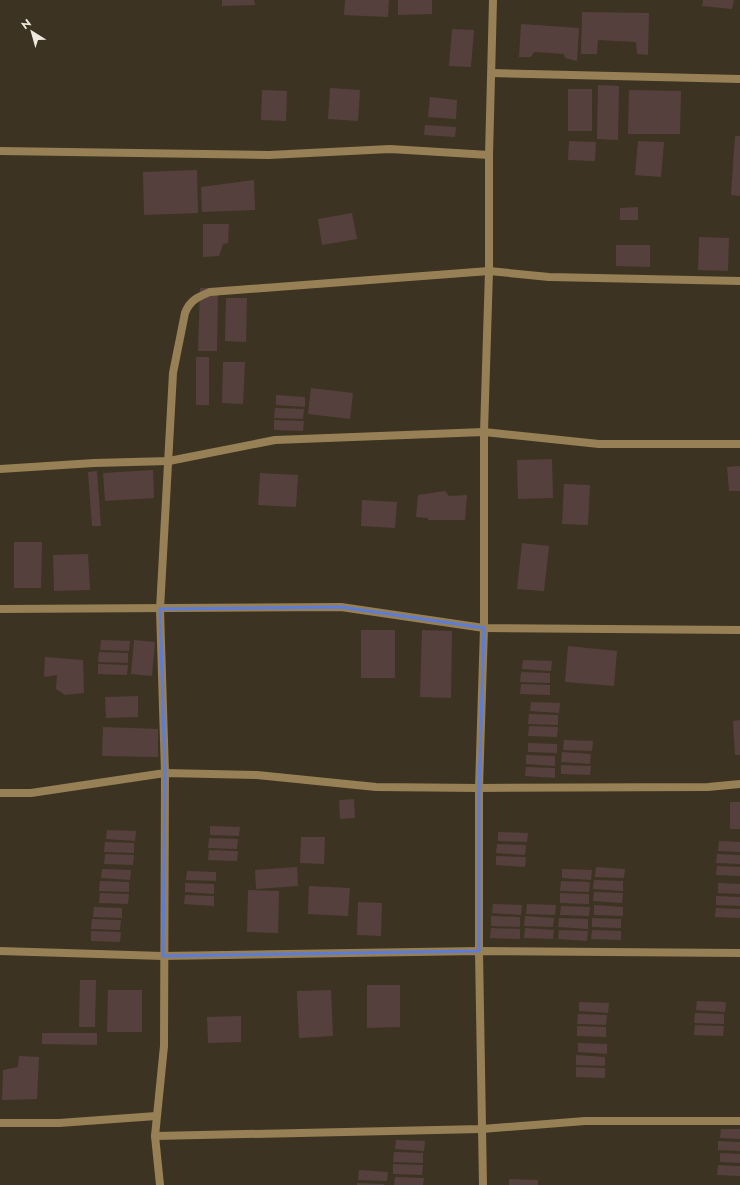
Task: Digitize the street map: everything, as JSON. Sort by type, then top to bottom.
[{"type":"street","points":[[483,1185],[479,951],[479,788],[484,628],[484,432],[489,271],[489,155],[493,0]]},
{"type":"street","points":[[492,73],[740,79]]},
{"type":"street","points":[[0,150],[268,155],[390,149],[489,155]]},
{"type":"street","points":[[160,1185],[155,1136],[164,1046],[163,956],[165,774],[160,609],[173,373],[184,313],[188,305],[196,297],[210,292],[489,271],[549,277],[740,281]]},
{"type":"street","points":[[0,468],[169,461],[275,440],[484,432],[599,444],[740,444]]},
{"type":"street","points":[[0,609],[341,607],[484,628],[740,630]]},
{"type":"street","points":[[0,793],[31,793],[165,774],[257,775],[376,787],[708,787],[740,784]]},
{"type":"street","points":[[0,951],[163,956],[479,951],[740,953]]},
{"type":"street","points":[[0,1123],[59,1123],[156,1116]]},
{"type":"street","points":[[155,1136],[482,1129],[584,1121],[740,1121]]},
{"type":"highlighted area","points":[[341,607],[484,628],[479,788],[479,951],[163,956],[165,773],[160,609]]},
{"type":"building","points":[[222,0],[254,0],[255,5],[222,6]]},
{"type":"building","points":[[345,0],[389,0],[388,17],[344,15]]},
{"type":"building","points":[[398,0],[432,0],[432,14],[398,15]]},
{"type":"building","points":[[703,0],[734,0],[732,9],[702,6]]},
{"type":"building","points":[[582,12],[649,13],[648,55],[637,54],[636,42],[598,40],[597,54],[581,54]]},
{"type":"building","points":[[521,24],[579,28],[577,61],[565,58],[564,54],[534,52],[531,57],[519,57]]},
{"type":"building","points":[[452,29],[474,30],[471,67],[449,66]]},
{"type":"building","points":[[598,85],[619,86],[618,140],[597,139]]},
{"type":"building","points":[[330,88],[360,90],[358,121],[328,119]]},
{"type":"building","points":[[568,89],[592,89],[592,131],[568,131]]},
{"type":"building","points":[[262,90],[287,91],[286,121],[261,120]]},
{"type":"building","points":[[629,90],[681,91],[680,134],[628,134]]},
{"type":"building","points":[[430,97],[457,100],[456,119],[428,117]]},
{"type":"building","points":[[425,125],[456,127],[455,137],[424,135]]},
{"type":"building","points":[[735,136],[740,136],[740,196],[731,195]]},
{"type":"building","points":[[569,141],[596,142],[595,161],[568,160]]},
{"type":"building","points":[[638,141],[664,142],[661,177],[635,175]]},
{"type":"building","points":[[197,170],[198,213],[144,215],[143,172]]},
{"type":"building","points":[[254,180],[255,210],[202,212],[201,187]]},
{"type":"building","points":[[638,207],[638,220],[620,220],[620,208]]},
{"type":"building","points":[[352,213],[357,239],[322,245],[318,219]]},
{"type":"building","points":[[203,224],[229,224],[228,243],[223,244],[219,256],[203,257]]},
{"type":"building","points":[[699,237],[729,238],[728,271],[698,270]]},
{"type":"building","points":[[616,245],[650,245],[650,267],[616,266]]},
{"type":"building","points":[[200,288],[218,288],[217,351],[198,351]]},
{"type":"building","points":[[226,298],[247,298],[246,342],[225,341]]},
{"type":"building","points":[[196,357],[209,357],[209,405],[196,405]]},
{"type":"building","points":[[223,362],[245,362],[243,404],[222,403]]},
{"type":"building","points":[[311,388],[353,393],[350,419],[308,414]]},
{"type":"building","points":[[276,395],[305,397],[305,407],[276,405]]},
{"type":"building","points":[[275,408],[304,409],[303,419],[274,418]]},
{"type":"building","points":[[274,420],[304,421],[303,431],[274,430]]},
{"type":"building","points":[[552,459],[553,498],[518,499],[517,460]]},
{"type":"building","points":[[740,466],[740,491],[729,491],[727,467]]},
{"type":"building","points":[[153,470],[154,498],[105,501],[103,473]]},
{"type":"building","points":[[97,471],[101,526],[92,526],[88,472]]},
{"type":"building","points":[[260,473],[298,475],[296,507],[258,505]]},
{"type":"building","points":[[564,484],[590,485],[588,525],[562,524]]},
{"type":"building","points":[[445,491],[449,496],[467,495],[465,520],[428,520],[428,518],[416,517],[418,495]]},
{"type":"building","points":[[362,500],[397,502],[395,528],[361,526]]},
{"type":"building","points":[[14,542],[42,542],[41,588],[14,588]]},
{"type":"building","points":[[522,543],[549,546],[544,591],[517,589]]},
{"type":"building","points":[[88,554],[90,590],[54,591],[53,555]]},
{"type":"building","points":[[361,630],[395,630],[395,678],[361,678]]},
{"type":"building","points":[[422,630],[452,631],[451,698],[420,697]]},
{"type":"building","points":[[101,640],[130,641],[129,651],[100,650]]},
{"type":"building","points":[[134,640],[155,642],[152,676],[131,674]]},
{"type":"building","points":[[568,646],[617,651],[614,686],[565,682]]},
{"type":"building","points":[[99,652],[128,653],[128,663],[98,662]]},
{"type":"building","points":[[45,657],[83,660],[84,693],[65,695],[56,689],[57,675],[44,677]]},
{"type":"building","points":[[523,660],[552,661],[551,671],[522,669]]},
{"type":"building","points":[[98,664],[128,665],[127,675],[98,674]]},
{"type":"building","points":[[521,672],[550,673],[550,683],[520,682]]},
{"type":"building","points":[[521,684],[550,685],[550,695],[520,694]]},
{"type":"building","points":[[138,696],[138,717],[106,718],[105,697]]},
{"type":"building","points":[[531,702],[560,703],[559,713],[530,711]]},
{"type":"building","points":[[529,714],[558,715],[558,725],[528,724]]},
{"type":"building","points":[[740,720],[740,755],[735,755],[733,721]]},
{"type":"building","points":[[529,726],[558,727],[557,737],[528,736]]},
{"type":"building","points":[[103,727],[158,729],[158,757],[102,756]]},
{"type":"building","points":[[564,740],[593,741],[592,751],[563,750]]},
{"type":"building","points":[[528,743],[557,744],[557,753],[528,752]]},
{"type":"building","points":[[562,752],[591,754],[590,764],[561,762]]},
{"type":"building","points":[[526,755],[555,756],[555,766],[526,764]]},
{"type":"building","points":[[561,765],[591,766],[590,775],[561,774]]},
{"type":"building","points":[[526,767],[555,768],[555,778],[525,776]]},
{"type":"building","points":[[354,799],[355,818],[340,819],[339,800]]},
{"type":"building","points":[[730,802],[740,802],[740,829],[730,829]]},
{"type":"building","points":[[210,826],[240,827],[239,836],[210,835]]},
{"type":"building","points":[[107,830],[136,831],[135,841],[106,839]]},
{"type":"building","points":[[498,832],[528,833],[527,842],[498,841]]},
{"type":"building","points":[[301,837],[325,837],[324,864],[300,863]]},
{"type":"building","points":[[209,838],[238,839],[237,849],[208,848]]},
{"type":"building","points":[[719,841],[740,842],[740,852],[718,851]]},
{"type":"building","points":[[105,842],[134,843],[134,853],[104,852]]},
{"type":"building","points":[[497,844],[526,845],[525,855],[496,853]]},
{"type":"building","points":[[209,850],[238,851],[237,861],[208,860]]},
{"type":"building","points":[[105,854],[134,855],[133,865],[104,864]]},
{"type":"building","points":[[717,854],[740,855],[740,864],[716,863]]},
{"type":"building","points":[[496,856],[526,857],[525,867],[496,865]]},
{"type":"building","points":[[717,866],[740,867],[740,876],[716,875]]},
{"type":"building","points":[[297,867],[298,886],[256,889],[255,870]]},
{"type":"building","points":[[596,867],[625,869],[624,878],[595,877]]},
{"type":"building","points":[[102,869],[131,870],[130,880],[101,878]]},
{"type":"building","points":[[562,869],[592,870],[591,880],[562,878]]},
{"type":"building","points":[[187,871],[216,872],[216,881],[186,880]]},
{"type":"building","points":[[594,880],[623,881],[623,891],[593,889]]},
{"type":"building","points":[[100,881],[129,882],[129,892],[99,891]]},
{"type":"building","points":[[561,881],[590,882],[589,892],[560,891]]},
{"type":"building","points":[[185,883],[214,884],[214,894],[185,892]]},
{"type":"building","points":[[718,883],[740,884],[740,894],[718,893]]},
{"type":"building","points":[[309,886],[350,888],[348,916],[308,914]]},
{"type":"building","points":[[248,890],[279,891],[278,933],[247,932]]},
{"type":"building","points":[[594,892],[623,893],[622,903],[593,901]]},
{"type":"building","points":[[100,893],[129,894],[128,904],[99,903]]},
{"type":"building","points":[[560,893],[589,894],[589,904],[560,903]]},
{"type":"building","points":[[185,895],[214,896],[214,906],[184,904]]},
{"type":"building","points":[[716,896],[740,897],[740,906],[716,905]]},
{"type":"building","points":[[358,902],[382,903],[381,936],[357,935]]},
{"type":"building","points":[[493,904],[522,905],[521,915],[492,913]]},
{"type":"building","points":[[527,904],[556,905],[555,915],[526,914]]},
{"type":"building","points":[[594,905],[623,907],[623,916],[594,915]]},
{"type":"building","points":[[561,906],[590,907],[589,916],[560,915]]},
{"type":"building","points":[[94,907],[122,908],[122,918],[93,917]]},
{"type":"building","points":[[716,908],[740,909],[740,918],[715,917]]},
{"type":"building","points":[[491,916],[520,917],[520,927],[491,926]]},
{"type":"building","points":[[525,916],[554,918],[553,927],[524,926]]},
{"type":"building","points":[[559,918],[588,919],[588,929],[558,927]]},
{"type":"building","points":[[592,918],[621,919],[621,928],[592,927]]},
{"type":"building","points":[[92,919],[121,920],[120,930],[91,929]]},
{"type":"building","points":[[491,928],[520,929],[520,939],[490,938]]},
{"type":"building","points":[[525,928],[554,930],[553,939],[524,938]]},
{"type":"building","points":[[559,930],[588,931],[587,941],[558,939]]},
{"type":"building","points":[[592,930],[621,931],[621,940],[591,939]]},
{"type":"building","points":[[91,931],[121,932],[120,942],[91,941]]},
{"type":"building","points":[[80,980],[96,980],[95,1027],[79,1027]]},
{"type":"building","points":[[367,985],[400,985],[400,1027],[367,1028]]},
{"type":"building","points":[[108,990],[142,990],[142,1032],[107,1032]]},
{"type":"building","points":[[331,990],[333,1036],[299,1038],[297,991]]},
{"type":"building","points":[[697,1001],[726,1002],[725,1012],[696,1010]]},
{"type":"building","points":[[579,1002],[609,1003],[608,1013],[579,1011]]},
{"type":"building","points":[[695,1013],[724,1014],[724,1024],[694,1023]]},
{"type":"building","points":[[578,1014],[607,1015],[606,1025],[577,1024]]},
{"type":"building","points":[[241,1016],[241,1042],[208,1043],[207,1017]]},
{"type":"building","points":[[695,1025],[724,1026],[723,1036],[694,1035]]},
{"type":"building","points":[[577,1026],[606,1027],[606,1037],[577,1036]]},
{"type":"building","points":[[42,1033],[97,1033],[97,1045],[42,1044]]},
{"type":"building","points":[[578,1043],[607,1044],[607,1054],[578,1052]]},
{"type":"building","points":[[576,1055],[605,1057],[605,1066],[576,1065]]},
{"type":"building","points":[[19,1056],[39,1057],[37,1099],[2,1100],[3,1070],[18,1067]]},
{"type":"building","points":[[576,1067],[605,1068],[605,1078],[576,1077]]},
{"type":"building","points":[[721,1129],[740,1129],[740,1139],[720,1138]]},
{"type":"building","points":[[396,1140],[425,1141],[424,1151],[395,1149]]},
{"type":"building","points":[[718,1141],[740,1142],[740,1151],[718,1150]]},
{"type":"building","points":[[394,1152],[423,1153],[423,1163],[393,1162]]},
{"type":"building","points":[[720,1153],[740,1154],[740,1163],[720,1162]]},
{"type":"building","points":[[393,1164],[423,1165],[422,1175],[393,1174]]},
{"type":"building","points":[[718,1165],[740,1166],[740,1176],[717,1175]]},
{"type":"building","points":[[359,1170],[388,1172],[387,1181],[358,1180]]},
{"type":"building","points":[[395,1177],[424,1178],[423,1185],[394,1185]]},
{"type":"building","points":[[509,1179],[538,1180],[538,1185],[509,1185]]},
{"type":"building","points":[[357,1183],[384,1184],[384,1185],[357,1185]]}]
